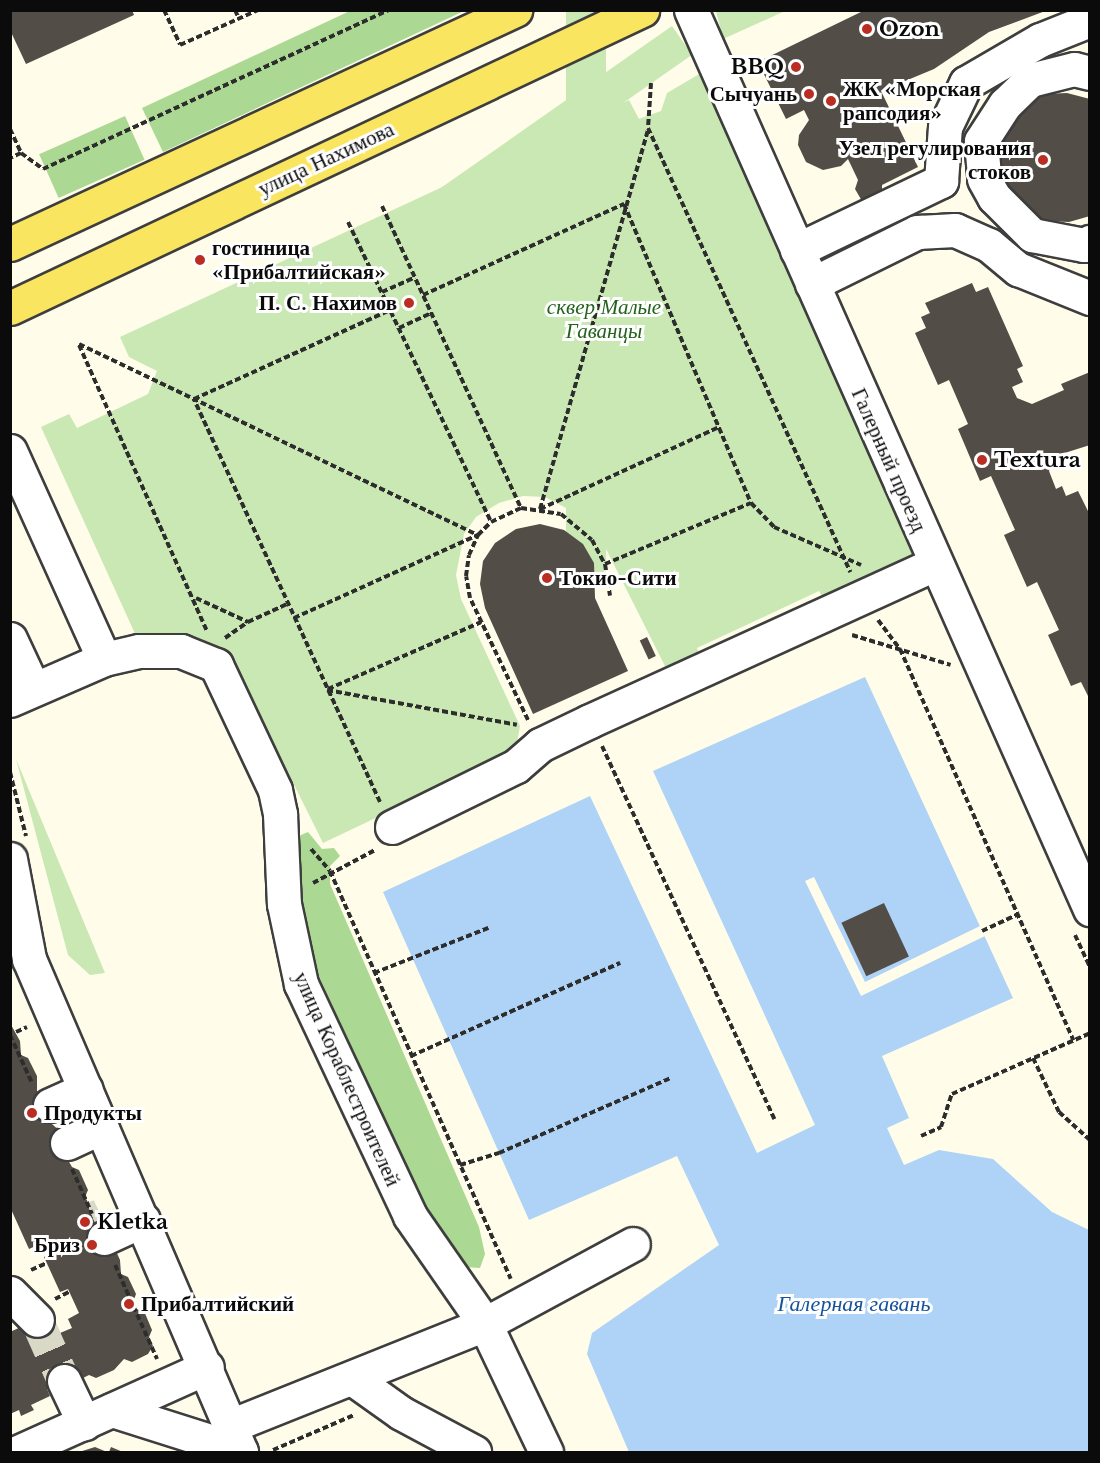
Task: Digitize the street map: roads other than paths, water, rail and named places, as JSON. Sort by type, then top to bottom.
[{"type":"main road","points":[[10,244],[515,10]]},
{"type":"main road","name":"улица Нахимова","points":[[10,308],[642,10]]},
{"type":"street","name":"Галерный проезд","points":[[691,10],[1089,909]]},
{"type":"street","points":[[941,181],[945,127],[966,83],[1040,40],[1089,20]]},
{"type":"street","points":[[1089,73],[1074,69],[1030,80],[989,124],[981,141],[984,179],[994,198],[1032,236],[1084,245],[1089,242]]},
{"type":"street","points":[[797,250],[983,163]]},
{"type":"street","points":[[812,284],[917,232],[955,230],[989,245],[1018,269],[1089,298]]},
{"type":"street","points":[[10,451],[104,659],[22,694],[10,639]]},
{"type":"street","points":[[392,827],[516,766],[540,745],[935,564]]},
{"type":"street","name":"улица Кораблестроителей","points":[[104,659],[160,650],[206,651],[216,666],[275,790],[280,813],[284,904],[301,984],[410,1216],[485,1324],[546,1452]]},
{"type":"street","points":[[10,859],[17,931],[207,1367],[246,1445]]},
{"type":"street","points":[[42,1096],[86,1089]]},
{"type":"street","points":[[69,1155],[102,1127]]},
{"type":"street","points":[[102,1233],[139,1210]]},
{"type":"street","points":[[64,1381],[98,1416],[246,1445],[352,1378],[485,1324],[521,1302],[633,1244]]},
{"type":"street","points":[[21,1282],[37,1320]]},
{"type":"street","points":[[22,1452],[207,1367]]},
{"type":"street","points":[[352,1378],[401,1413],[474,1452]]},
{"type":"water","name":"Галерная гавань","points":[[865,677],[1013,998],[882,1056],[909,1118],[887,1128],[904,1165],[939,1150],[993,1159],[1052,1212],[1089,1230],[1089,1452],[629,1452],[587,1354],[592,1333],[719,1245],[677,1156],[529,1220],[383,892],[590,796],[757,1153],[815,1125],[653,771]]},
{"type":"tunnel","points":[[93,1218],[100,1215]]},
{"type":"tunnel","points":[[37,1320],[64,1381]]},
{"type":"place","name":"Ozon","points":[[867,29]]},
{"type":"place","name":"BBQ","points":[[796,67]]},
{"type":"place","name":"Сычуань","points":[[809,94]]},
{"type":"place","name":"ЖК «Морская рапсодия»","points":[[831,101]]},
{"type":"place","name":"Узел регулирования стоков","points":[[1043,160]]},
{"type":"place","name":"гостиница «Прибалтийская»","points":[[200,260]]},
{"type":"place","name":"П. С. Нахимов","points":[[409,303]]},
{"type":"place","name":"Textura","points":[[982,460]]},
{"type":"place","name":"Токио-Сити","points":[[547,578]]},
{"type":"place","name":"Продукты","points":[[32,1113]]},
{"type":"place","name":"Kletka","points":[[85,1222]]},
{"type":"place","name":"Бриз","points":[[92,1245]]},
{"type":"place","name":"Прибалтийский","points":[[129,1304]]},
{"type":"park label","name":"сквер Малые Гаванцы","points":[[604,319]]}]
